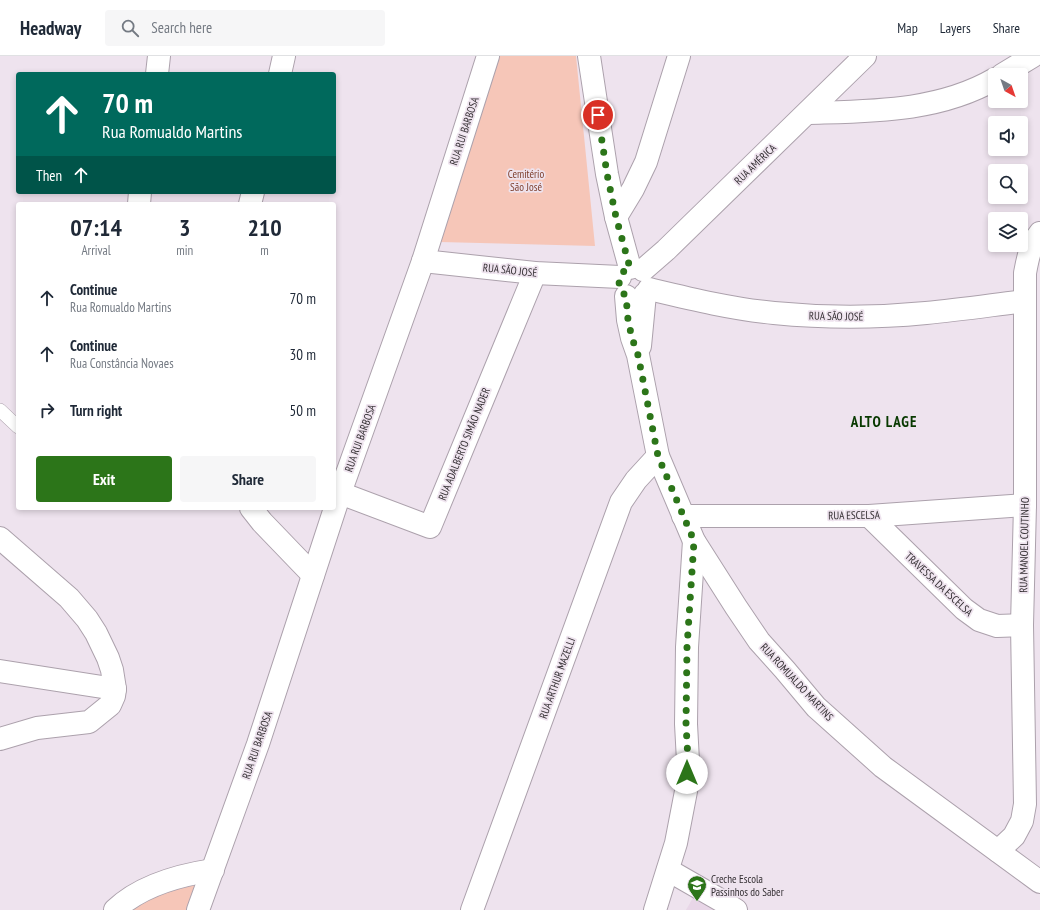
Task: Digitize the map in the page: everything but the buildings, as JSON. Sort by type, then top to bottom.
[{"type":"street","points":[[157,72],[159,56]]},
{"type":"street","points":[[280,72],[284,56]]},
{"type":"street","name":"RUA RUI BARBOSA","points":[[336,505],[423,260],[488,56]]},
{"type":"street","points":[[589,56],[607,174],[616,217],[636,282]]},
{"type":"street","points":[[616,217],[633,189],[646,162],[679,56]]},
{"type":"street","name":"RUA AMÉRICA","points":[[636,282],[666,250],[865,56]]},
{"type":"street","points":[[1013,68],[1033,56]]},
{"type":"street","points":[[808,113],[904,108],[960,96],[988,83]]},
{"type":"street","name":"RUA MANOEL COUTINHO","points":[[998,851],[1014,836],[1022,820],[1025,804],[1022,625],[1025,505],[1025,273],[1028,256],[1033,242],[1040,234]]},
{"type":"street","name":"RUA SÃO JOSÉ","points":[[423,260],[636,282],[716,305],[772,313],[844,317],[880,316],[926,313],[1025,301]]},
{"type":"street","name":"RUA ADALBERTO SIMÃO NADER","points":[[340,493],[430,527],[535,272]]},
{"type":"street","name":"RUA ROMUALDO MARTINS","points":[[636,282],[638,355],[658,456],[694,541],[736,607],[759,641],[816,707],[883,767],[1040,882]]},
{"type":"street","name":"RUA ARTHUR MAZELLI","points":[[472,910],[621,502],[636,480],[658,456]]},
{"type":"street","name":"RUA ESCELSA","points":[[683,516],[869,516],[1025,505]]},
{"type":"street","points":[[253,510],[262,522],[313,575]]},
{"type":"street","name":"RUA RUI BARBOSA","points":[[198,910],[258,744],[334,510]]},
{"type":"street","name":"TRAVESSA DA ESCELSA","points":[[869,516],[964,609],[979,620],[998,626],[1022,625]]},
{"type":"street","points":[[0,538],[69,598],[87,619],[96,633],[108,658],[112,670],[115,689],[110,705],[88,722],[37,728],[0,739]]},
{"type":"street","points":[[655,910],[676,843],[687,786],[687,647],[694,541]]},
{"type":"street","points":[[0,671],[115,689]]},
{"type":"street","points":[[115,910],[126,900],[143,891],[191,873],[213,870]]},
{"type":"street","points":[[668,870],[736,910]]},
{"type":"lane","points":[[0,410],[16,425]]},
{"type":"shaded area","name":"Creche Escola Passinhos do Saber","points":[[694,896],[717,910],[686,910]]},
{"type":"green space","name":"Cemitério São José","points":[[499,56],[576,56],[595,246],[440,242]]},
{"type":"green space","points":[[198,884],[188,910],[132,910],[160,894]]},
{"type":"place","name":"Creche Escola Passinhos do Saber","points":[[697,902]]},
{"type":"district","name":"ALTO LAGE","points":[[884,421]]},
{"type":"route","points":[[598,115],[607,174],[616,217],[630,268],[624,271],[620,277],[619,284],[621,291],[626,296],[628,320],[638,355],[658,456],[694,541],[687,647],[687,773]]}]
